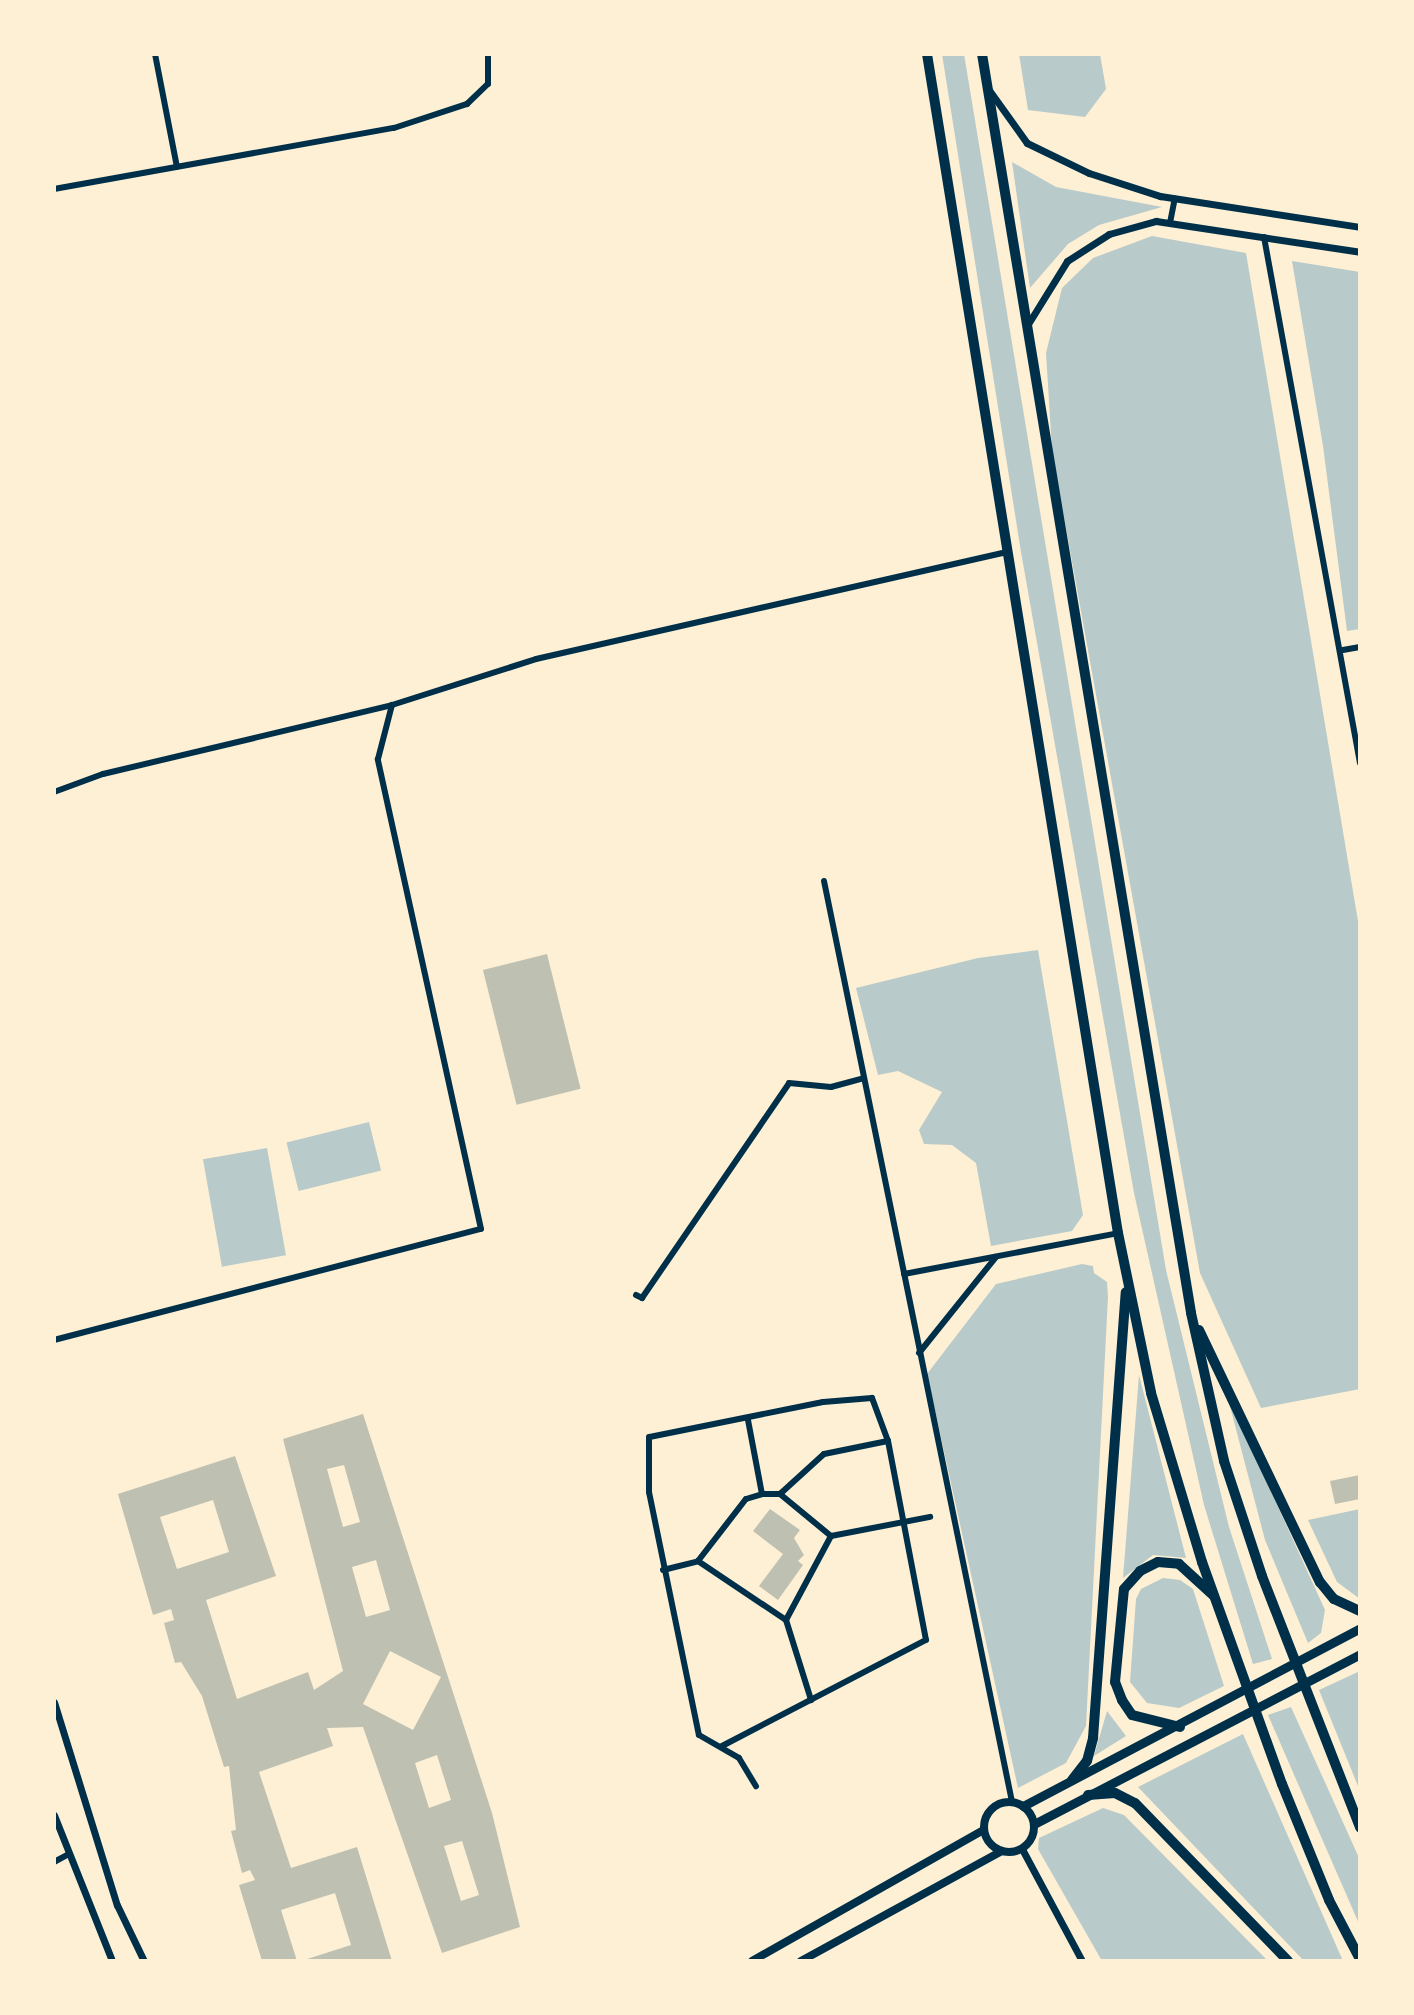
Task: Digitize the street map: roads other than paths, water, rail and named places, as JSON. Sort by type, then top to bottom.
[{"type":"highway","points":[[927,54],[1118,1233],[1151,1393],[1215,1596],[1282,1784],[1329,1900],[1360,1959]]},
{"type":"highway","points":[[982,54],[1024,329],[1191,1313],[1224,1461],[1262,1576],[1360,1828]]},
{"type":"highway","points":[[1072,1780],[1087,1761],[1093,1738],[1127,1278]]},
{"type":"highway","points":[[1191,1313],[1320,1582],[1334,1599],[1360,1611]]},
{"type":"highway","points":[[1180,1727],[1132,1715],[1122,1700],[1115,1682],[1124,1589],[1140,1571],[1158,1562],[1179,1564],[1215,1596]]},
{"type":"highway","points":[[1088,1795],[1115,1793],[1135,1803],[1288,1961]]},
{"type":"main road","points":[[1023,1806],[1180,1727],[1360,1628]]},
{"type":"main road","points":[[801,1961],[1002,1851],[1022,1849],[1034,1824],[1360,1654]]},
{"type":"main road","points":[[752,1961],[984,1830],[992,1809],[1012,1802],[1023,1806],[1034,1824]]},
{"type":"main road","points":[[984,1830],[990,1843],[1002,1851]]},
{"type":"street","points":[[155,54],[177,167]]},
{"type":"street","points":[[54,189],[394,128],[467,104],[488,84],[488,54]]},
{"type":"street","points":[[988,88],[1027,143],[1089,173],[1175,198],[1360,227]]},
{"type":"street","points":[[1170,223],[1175,198]]},
{"type":"street","points":[[1024,329],[1067,261],[1109,234],[1156,221],[1360,252]]},
{"type":"street","points":[[1264,237],[1343,650],[1360,763]]},
{"type":"street","points":[[54,792],[103,774],[392,705],[536,659],[1008,552]]},
{"type":"street","points":[[1343,650],[1360,647]]},
{"type":"street","points":[[54,1340],[481,1229],[378,759],[392,705]]},
{"type":"street","points":[[824,881],[1012,1802]]},
{"type":"street","points":[[636,1295],[642,1298],[789,1083],[831,1087],[864,1078]]},
{"type":"street","points":[[904,1274],[1118,1233]]},
{"type":"street","points":[[919,1353],[996,1257]]},
{"type":"street","points":[[722,1746],[926,1640],[888,1441],[872,1398],[823,1402],[748,1420],[649,1437],[649,1492],[699,1735],[739,1758],[756,1786]]},
{"type":"street","points":[[748,1420],[762,1494]]},
{"type":"street","points":[[780,1494],[824,1454],[888,1441]]},
{"type":"street","points":[[663,1570],[698,1561],[746,1499],[762,1494],[780,1494],[831,1536]]},
{"type":"street","points":[[831,1536],[930,1517]]},
{"type":"street","points":[[786,1620],[831,1536]]},
{"type":"street","points":[[698,1561],[786,1620],[811,1700]]},
{"type":"street","points":[[54,1702],[117,1905],[144,1961]]},
{"type":"street","points":[[54,1815],[67,1855],[112,1961]]},
{"type":"street","points":[[1022,1849],[1082,1961]]},
{"type":"street","points":[[54,1862],[67,1855]]}]
